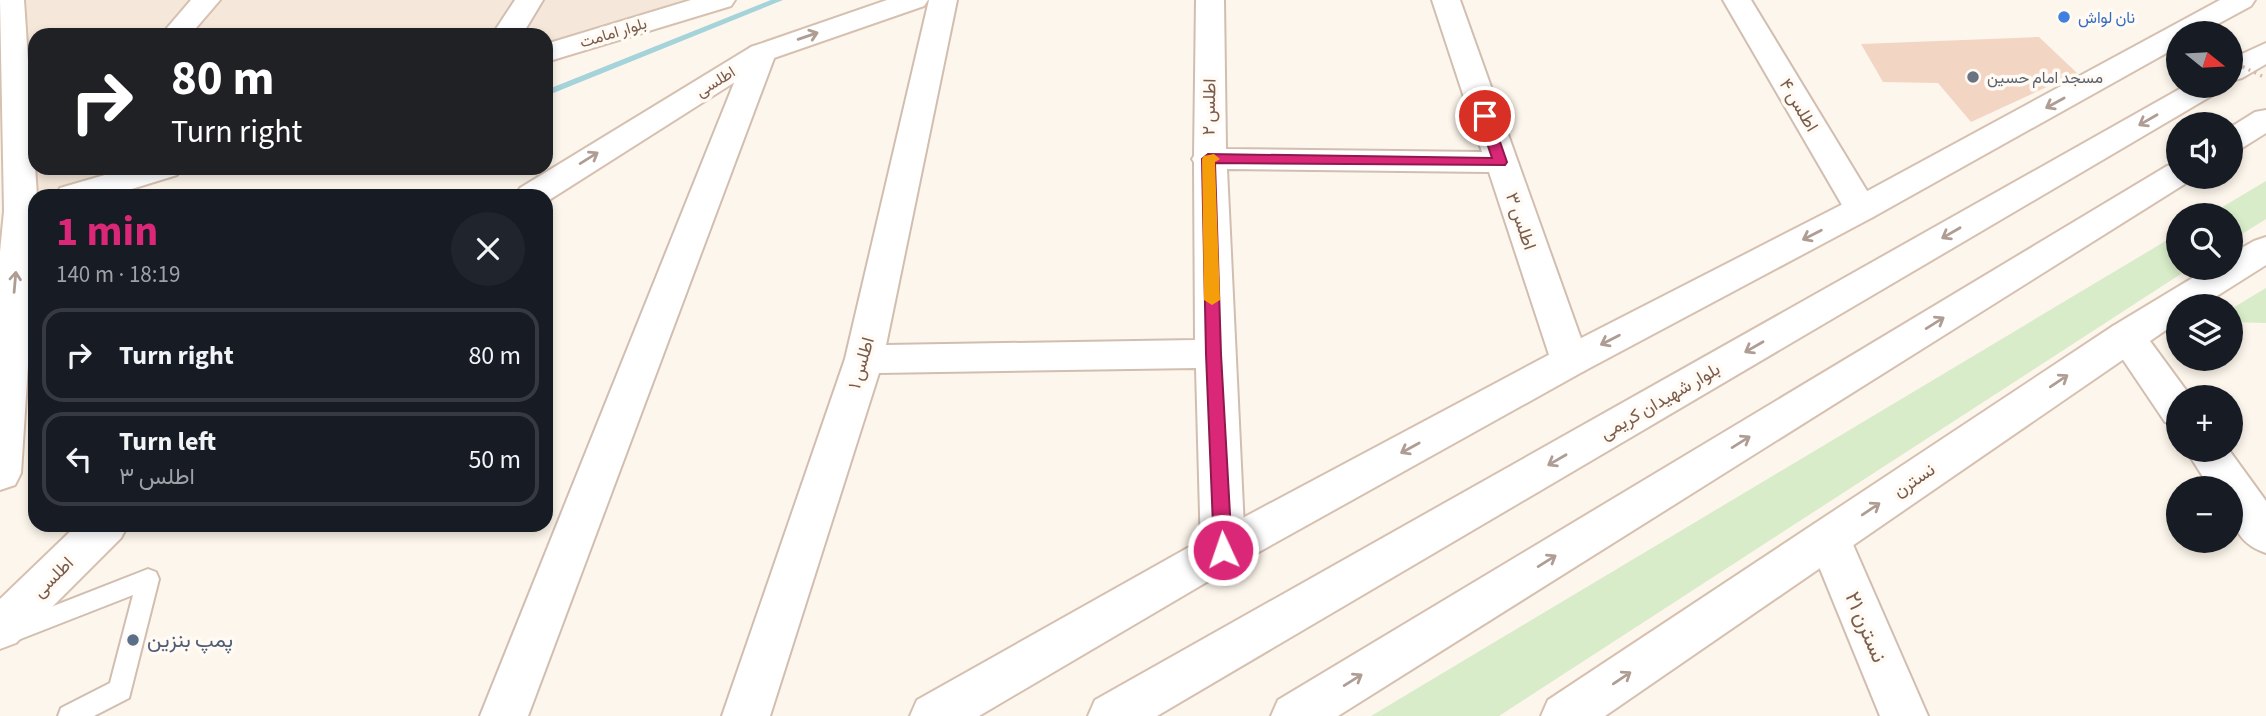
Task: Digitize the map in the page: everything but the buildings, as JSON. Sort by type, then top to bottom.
[{"type":"street","points":[[0,472],[19,213],[10,0]]},
{"type":"street","points":[[169,0],[174,28]]},
{"type":"street","points":[[180,28],[206,0]]},
{"type":"street","points":[[511,28],[529,0]]},
{"type":"street","name":"بلوار امامت","points":[[553,51],[721,0]]},
{"type":"street","name":"اطلسی","points":[[543,189],[761,52],[914,0]]},
{"type":"street","name":"اطلس ۱","points":[[746,716],[864,359],[943,0]]},
{"type":"street","name":"اطلس ۲","points":[[1210,0],[1208,159],[1213,354],[1223,550]]},
{"type":"street","name":"اطلس ۳","points":[[1446,0],[1570,361]]},
{"type":"street","name":"اطلس ۴","points":[[1737,0],[1861,209]]},
{"type":"street","points":[[2203,21],[2241,0]]},
{"type":"street","points":[[934,716],[1223,550],[1570,361],[1861,209],[2166,42]]},
{"type":"street","points":[[504,716],[761,52]]},
{"type":"street","points":[[2244,65],[2266,52]]},
{"type":"street","name":"بلوار شهیدان کریمی","points":[[1112,716],[2186,98]]},
{"type":"street","points":[[2243,133],[2266,119]]},
{"type":"street","points":[[1208,159],[1500,162]]},
{"type":"street","points":[[95,189],[141,175]]},
{"type":"street","points":[[1295,716],[2166,181]]},
{"type":"street","name":"نسترن","points":[[1565,716],[2126,336],[2266,249]]},
{"type":"street","points":[[2126,336],[2166,393]]},
{"type":"street","points":[[864,359],[1213,354]]},
{"type":"street","points":[[2214,462],[2266,536]]},
{"type":"street","name":"اطلسی","points":[[0,629],[99,532]]},
{"type":"street","name":"نسترن ۲۱","points":[[1829,537],[1904,716]]},
{"type":"lane","points":[[0,637],[148,579],[120,690],[70,716]]},
{"type":"path","points":[[2244,67],[2266,78]]},
{"type":"shaded area","points":[[17,0],[721,0],[553,51],[553,28],[28,28],[28,120]]},
{"type":"shaded area","points":[[33,175],[142,175],[95,189],[34,189]]},
{"type":"green space","points":[[2266,181],[2266,219],[2243,233],[2243,203],[2229,203]]},
{"type":"green space","points":[[2166,241],[2166,280],[2171,280],[1499,716],[1371,716]]},
{"type":"green space","points":[[2266,288],[2266,323],[2243,322],[2243,302]]},
{"type":"waterway","points":[[553,90],[779,0]]},
{"type":"slow traffic","points":[[1212,300],[1208,159],[1214,159]]},
{"type":"place","name":"نان لواش","points":[[2064,17]]},
{"type":"place","name":"مسجد امام حسین","points":[[1973,77]]},
{"type":"place","name":"پمپ بنزین","points":[[133,640]]},
{"type":"route","points":[[1223,550],[1213,354],[1208,159],[1500,162],[1485,116]]}]
